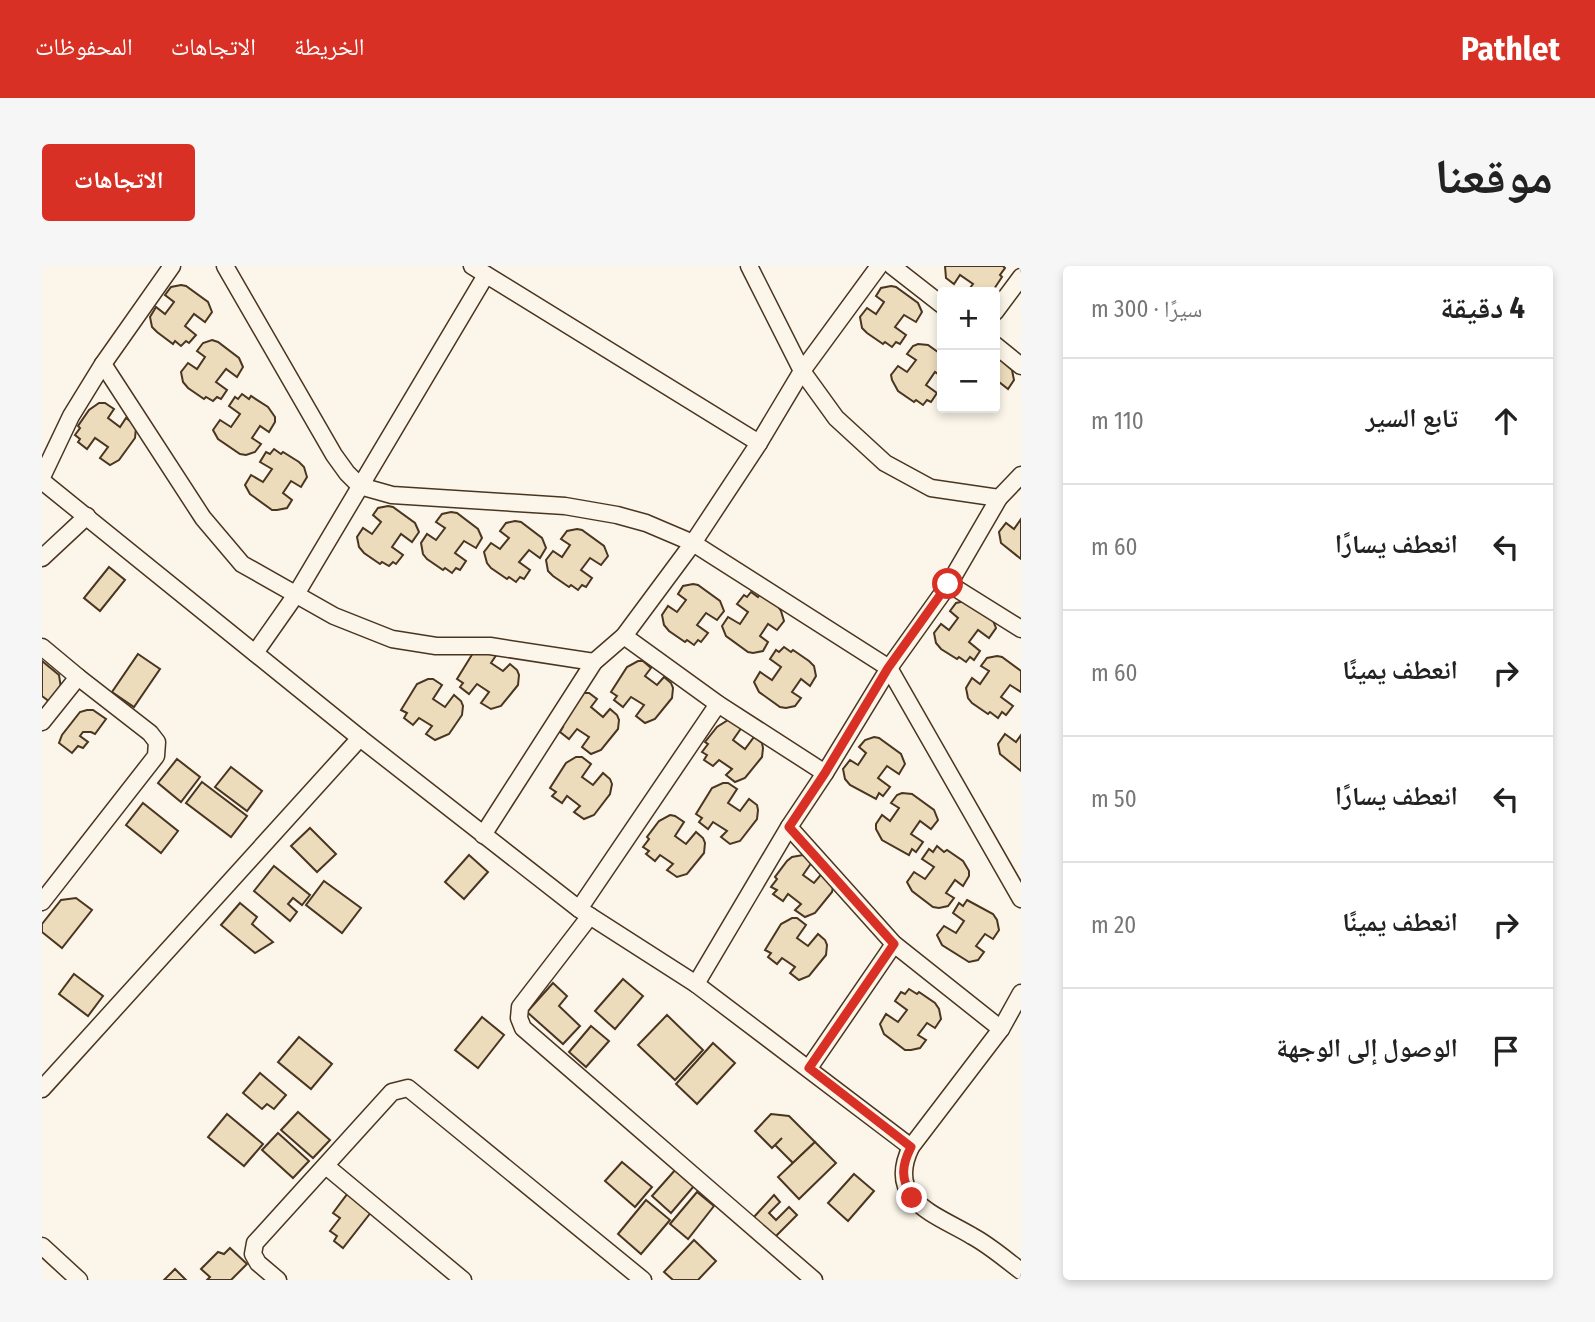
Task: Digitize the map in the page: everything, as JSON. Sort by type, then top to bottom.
[{"type":"street","points":[[172,266],[103,364],[71,416],[42,479],[483,835],[584,912],[696,984],[911,1147]]},
{"type":"street","points":[[225,266],[334,455],[360,486],[392,495],[565,506],[646,523],[693,543],[888,668],[1021,899]]},
{"type":"street","points":[[472,266],[759,443]]},
{"type":"street","points":[[749,266],[802,370],[836,418],[885,463],[931,488],[999,498]]},
{"type":"street","points":[[483,835],[594,662],[624,636],[693,543],[759,443],[802,370],[879,266]]},
{"type":"street","points":[[892,266],[937,301]]},
{"type":"street","points":[[255,653],[295,596],[486,275]]},
{"type":"street","points":[[1000,305],[1021,277]]},
{"type":"street","points":[[1000,349],[1021,366]]},
{"type":"street","points":[[103,364],[222,544],[242,565],[334,617],[392,639],[436,646],[489,646],[594,662]]},
{"type":"street","points":[[696,984],[888,668],[948,584],[999,498],[1021,475]]},
{"type":"street","points":[[42,558],[88,516]]},
{"type":"street","points":[[948,584],[1021,629]]},
{"type":"street","points":[[624,636],[718,704],[825,773]]},
{"type":"street","points":[[42,647],[150,733],[157,742],[156,756],[42,902]]},
{"type":"street","points":[[42,722],[78,677]]},
{"type":"street","points":[[718,704],[520,1007],[519,1018],[523,1028],[814,1280]]},
{"type":"street","points":[[42,1089],[360,738]]},
{"type":"street","points":[[789,827],[894,944],[1000,1029]]},
{"type":"street","points":[[809,1068],[894,944]]},
{"type":"street","points":[[1021,993],[1000,1029],[911,1147],[904,1167],[904,1182],[912,1198],[923,1210],[975,1237],[1021,1271]]},
{"type":"street","points":[[278,1280],[258,1263],[253,1254],[255,1243],[392,1092],[408,1088],[643,1280]]},
{"type":"street","points":[[326,1166],[463,1280]]},
{"type":"street","points":[[42,1247],[79,1280]]},
{"type":"building","points":[[945,266],[1005,268],[995,287],[971,287],[973,284],[960,275],[954,284],[946,278]]},
{"type":"building","points":[[181,285],[208,302],[212,312],[205,322],[194,314],[185,326],[196,335],[189,343],[186,341],[181,346],[175,341],[173,344],[157,332],[152,327],[150,317],[156,307],[165,314],[174,302],[165,295],[171,287]]},
{"type":"building","points":[[891,286],[918,303],[922,312],[916,322],[904,315],[895,327],[906,335],[900,344],[896,342],[892,347],[867,333],[862,328],[860,317],[867,308],[876,314],[884,302],[876,296],[881,288]]},
{"type":"building","points":[[212,340],[239,358],[243,367],[237,377],[226,369],[216,382],[227,390],[221,399],[217,397],[213,401],[206,397],[204,399],[188,388],[183,382],[181,372],[188,363],[197,369],[205,357],[197,351],[203,343]]},
{"type":"building","points":[[928,345],[937,351],[937,373],[935,372],[926,385],[937,393],[931,402],[927,400],[923,405],[898,391],[891,375],[898,366],[907,372],[916,360],[907,354],[913,346]]},
{"type":"building","points":[[1000,359],[1012,370],[1014,380],[1008,389],[1000,383]]},
{"type":"building","points":[[242,394],[249,399],[251,396],[268,407],[275,417],[269,432],[260,426],[252,438],[261,444],[255,452],[246,455],[240,454],[218,439],[213,430],[220,420],[231,427],[240,414],[229,406],[235,397],[238,399]]},
{"type":"building","points":[[99,403],[105,403],[114,409],[108,418],[120,427],[126,418],[136,428],[135,438],[119,460],[110,465],[100,458],[108,447],[95,438],[87,449],[78,442],[80,439],[75,435],[89,410]]},
{"type":"building","points":[[274,449],[299,462],[307,477],[301,487],[291,481],[283,493],[292,500],[287,508],[277,510],[272,510],[250,494],[245,485],[251,475],[263,482],[272,469],[260,462],[266,452],[270,454]]},
{"type":"building","points":[[388,506],[415,523],[419,532],[412,542],[401,534],[392,547],[403,555],[396,564],[393,562],[389,566],[382,562],[380,564],[364,553],[359,547],[357,537],[363,528],[372,534],[381,522],[373,515],[378,508]]},
{"type":"building","points":[[457,513],[478,529],[482,538],[476,548],[464,541],[455,553],[466,561],[460,570],[456,568],[452,573],[427,559],[421,543],[427,534],[436,540],[445,528],[436,522],[442,514]]},
{"type":"building","points":[[1021,519],[1021,559],[1001,543],[999,532],[1006,523],[1014,529]]},
{"type":"building","points":[[521,522],[542,538],[546,548],[540,558],[529,550],[519,562],[530,570],[524,579],[520,577],[516,582],[491,568],[484,552],[491,543],[500,549],[509,538],[500,531],[506,523]]},
{"type":"building","points":[[577,529],[604,546],[608,556],[601,565],[590,558],[581,570],[592,578],[586,587],[582,585],[578,590],[553,576],[548,571],[546,560],[553,551],[562,557],[570,545],[561,539],[567,531]]},
{"type":"building","points":[[109,567],[125,580],[100,611],[84,598]]},
{"type":"building","points":[[693,584],[720,601],[724,611],[717,620],[706,613],[697,625],[708,633],[701,642],[698,640],[694,645],[669,631],[664,625],[662,615],[668,606],[677,612],[686,600],[678,594],[683,586]]},
{"type":"building","points":[[751,592],[758,597],[760,594],[777,605],[784,621],[777,630],[768,624],[760,636],[768,642],[763,651],[753,653],[726,636],[722,626],[728,617],[740,624],[748,612],[737,604],[744,595],[747,597]]},
{"type":"building","points":[[965,601],[992,618],[996,628],[989,638],[978,630],[969,642],[980,651],[974,660],[970,657],[966,662],[941,649],[936,643],[934,633],[941,624],[949,630],[958,618],[950,611],[956,603]]},
{"type":"building","points":[[784,647],[809,661],[814,666],[816,676],[810,686],[801,679],[792,692],[801,698],[795,706],[786,708],[780,707],[759,692],[754,682],[760,672],[772,680],[781,667],[770,659],[776,650],[779,652]]},
{"type":"building","points":[[489,648],[497,654],[491,663],[503,671],[510,664],[519,675],[518,685],[501,706],[491,709],[481,703],[489,692],[477,684],[469,694],[460,687],[463,683],[457,679],[473,653]]},
{"type":"building","points":[[138,654],[160,669],[134,707],[112,692]]},
{"type":"building","points":[[997,656],[1021,671],[1021,692],[1010,685],[1001,697],[1013,706],[1006,715],[1002,712],[998,718],[972,703],[966,688],[972,678],[980,684],[989,671],[981,666],[987,658]]},
{"type":"building","points":[[42,661],[59,675],[61,688],[50,702],[42,696]]},
{"type":"building","points":[[643,661],[651,668],[645,676],[657,685],[664,677],[673,688],[672,698],[655,719],[645,723],[636,716],[644,705],[631,697],[623,707],[614,700],[617,696],[611,692],[627,667]]},
{"type":"building","points":[[428,679],[442,685],[433,699],[445,707],[454,695],[463,706],[462,715],[449,734],[435,740],[426,734],[432,726],[419,718],[413,725],[404,718],[407,713],[401,710],[417,684]]},
{"type":"building","points":[[589,693],[597,699],[591,707],[603,717],[610,709],[619,720],[618,729],[601,750],[591,754],[582,747],[589,737],[577,729],[569,739],[560,732],[563,727],[557,724],[579,694]]},
{"type":"building","points":[[93,710],[106,719],[95,734],[83,732],[80,736],[88,742],[83,748],[78,746],[72,753],[59,743],[80,712]]},
{"type":"building","points":[[733,720],[742,727],[733,740],[745,749],[754,737],[762,743],[763,748],[762,757],[745,778],[735,782],[726,775],[732,769],[719,760],[713,766],[704,760],[707,755],[702,752],[708,744],[705,742],[717,727]]},
{"type":"building","points":[[1005,734],[1016,742],[1021,735],[1021,771],[1000,754],[998,744]]},
{"type":"building","points":[[874,737],[901,754],[905,764],[899,774],[887,766],[878,778],[890,787],[883,796],[879,793],[876,799],[850,785],[845,779],[843,769],[850,760],[858,765],[866,753],[859,747],[865,740]]},
{"type":"building","points":[[576,757],[582,757],[591,764],[582,777],[593,785],[603,773],[612,784],[610,794],[594,815],[584,819],[574,812],[580,806],[567,796],[562,803],[552,796],[556,792],[550,788],[566,763]]},
{"type":"building","points":[[177,759],[200,777],[181,802],[158,783]]},
{"type":"building","points":[[231,767],[262,791],[247,811],[215,787]]},
{"type":"building","points":[[202,782],[247,816],[231,837],[186,803]]},
{"type":"building","points":[[723,783],[737,789],[728,803],[740,811],[749,799],[757,805],[758,810],[757,819],[740,841],[730,844],[721,837],[727,831],[713,822],[708,829],[699,822],[702,818],[696,814],[712,788]]},
{"type":"building","points":[[902,793],[912,794],[934,810],[938,820],[931,829],[920,821],[911,834],[923,842],[916,852],[912,849],[909,855],[882,840],[876,829],[882,815],[890,821],[899,808],[891,803]]},
{"type":"building","points":[[143,803],[178,831],[161,853],[126,825]]},
{"type":"building","points":[[670,815],[684,822],[675,836],[686,844],[696,832],[705,843],[704,853],[687,874],[677,877],[667,870],[673,864],[660,855],[655,861],[646,854],[649,851],[643,847],[659,821]]},
{"type":"building","points":[[310,828],[336,854],[317,872],[291,846]]},
{"type":"building","points":[[937,846],[963,861],[969,871],[963,886],[955,880],[946,893],[954,898],[948,906],[939,908],[933,907],[912,891],[907,882],[914,872],[925,879],[934,867],[922,859],[929,849],[933,852]]},
{"type":"building","points":[[469,855],[488,872],[464,899],[445,882]]},
{"type":"building","points":[[803,855],[812,862],[803,875],[814,883],[824,871],[833,887],[815,913],[805,917],[795,910],[801,904],[788,894],[783,901],[773,894],[777,890],[771,887],[787,861]]},
{"type":"building","points":[[274,866],[310,895],[302,905],[293,898],[288,904],[297,912],[290,921],[254,891]]},
{"type":"building","points":[[324,881],[361,908],[342,933],[306,905]]},
{"type":"building","points":[[76,898],[92,910],[62,948],[42,932],[42,924],[61,900]]},
{"type":"building","points":[[967,900],[993,914],[999,930],[993,939],[985,934],[976,946],[984,952],[978,960],[969,962],[942,945],[937,935],[944,926],[956,933],[964,921],[953,913],[959,903],[963,906]]},
{"type":"building","points":[[240,903],[257,917],[252,924],[273,942],[255,953],[221,925]]},
{"type":"building","points":[[797,918],[806,925],[797,938],[808,946],[818,934],[827,945],[826,955],[809,976],[799,980],[790,973],[795,967],[782,958],[777,964],[768,957],[771,953],[765,950],[781,924]]},
{"type":"building","points":[[74,974],[103,996],[88,1016],[59,994]]},
{"type":"building","points":[[623,979],[643,996],[615,1029],[595,1011]]},
{"type":"building","points":[[553,983],[567,996],[559,1006],[580,1026],[563,1044],[527,1012]]},
{"type":"building","points":[[909,989],[935,1003],[941,1019],[935,1028],[927,1023],[918,1035],[926,1040],[920,1048],[905,1050],[884,1034],[880,1024],[886,1014],[898,1022],[907,1010],[895,1001],[901,992],[905,994]]},
{"type":"building","points":[[667,1015],[703,1050],[675,1080],[638,1045]]},
{"type":"building","points":[[482,1017],[504,1035],[478,1068],[455,1050]]},
{"type":"building","points":[[591,1026],[609,1041],[586,1067],[569,1052]]},
{"type":"building","points":[[299,1037],[332,1064],[311,1089],[278,1062]]},
{"type":"building","points":[[713,1043],[735,1063],[697,1104],[676,1084]]},
{"type":"building","points":[[260,1073],[286,1095],[274,1109],[267,1104],[262,1109],[243,1093]]},
{"type":"building","points":[[298,1112],[330,1140],[313,1158],[281,1130]]},
{"type":"building","points":[[227,1114],[263,1144],[244,1166],[208,1137]]},
{"type":"building","points":[[771,1114],[789,1116],[815,1142],[793,1163],[775,1145],[772,1148],[755,1131]]},
{"type":"building","points":[[278,1133],[309,1161],[293,1178],[262,1150]]},
{"type":"building","points":[[815,1142],[836,1163],[799,1199],[778,1177]]},
{"type":"building","points":[[622,1162],[652,1187],[635,1207],[605,1181]]},
{"type":"building","points":[[676,1169],[694,1186],[671,1213],[652,1196]]},
{"type":"building","points":[[854,1174],[874,1191],[848,1221],[828,1203]]},
{"type":"building","points":[[697,1192],[714,1206],[688,1239],[670,1224]]},
{"type":"building","points":[[348,1193],[372,1211],[343,1248],[334,1241],[337,1236],[330,1231],[340,1218],[333,1213]]},
{"type":"building","points":[[774,1195],[780,1202],[769,1213],[776,1220],[789,1207],[797,1215],[774,1238],[753,1218]]},
{"type":"building","points":[[646,1200],[670,1220],[641,1254],[618,1234]]},
{"type":"building","points":[[694,1240],[716,1261],[698,1280],[673,1280],[664,1272]]},
{"type":"building","points":[[230,1248],[247,1264],[231,1280],[207,1280],[210,1277],[201,1269],[218,1252],[224,1254]]},
{"type":"building","points":[[175,1269],[186,1280],[164,1280]]},
{"type":"route","points":[[912,1198],[904,1182],[904,1167],[911,1147],[809,1068],[894,944],[789,827],[888,668],[948,584]]}]
